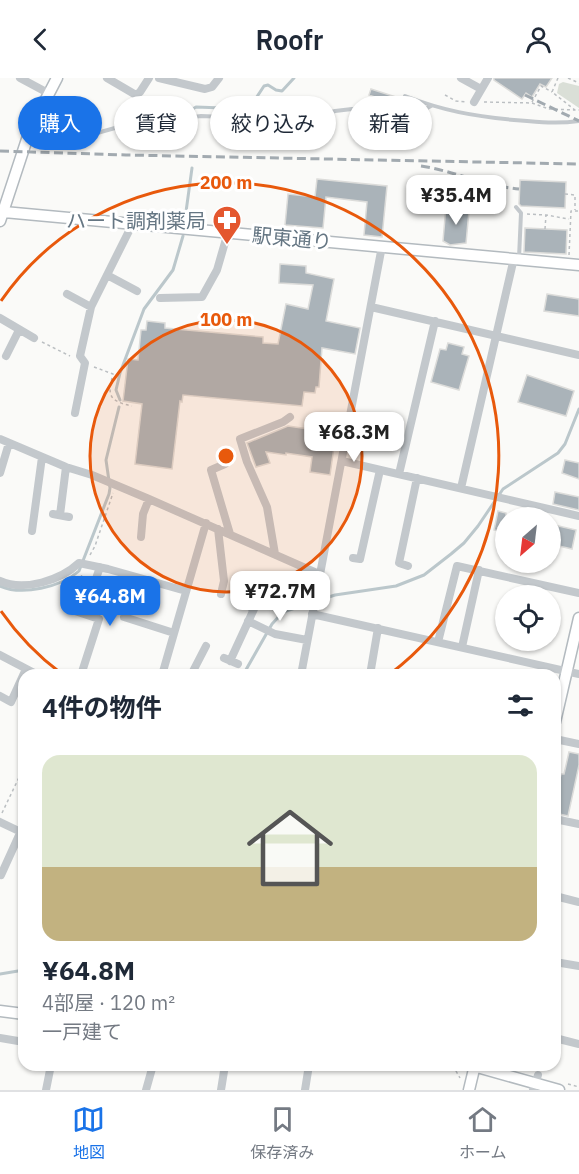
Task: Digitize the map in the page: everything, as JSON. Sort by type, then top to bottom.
[{"type":"street","points":[[20,78],[48,93]]},
{"type":"street","points":[[47,96],[57,78]]},
{"type":"street","points":[[106,78],[136,94],[140,92],[149,78]]},
{"type":"street","points":[[159,78],[205,89],[212,87],[219,78]]},
{"type":"street","points":[[461,78],[481,89]]},
{"type":"street","points":[[474,102],[488,78]]},
{"type":"street","points":[[2,217],[23,150]]},
{"type":"street","name":"駅東通り","points":[[2,217],[133,223],[574,262]]},
{"type":"street","points":[[75,413],[85,363],[80,356],[91,307],[133,223]]},
{"type":"street","points":[[160,298],[202,297],[217,270],[228,232]]},
{"type":"street","points":[[301,669],[382,246]]},
{"type":"street","points":[[461,488],[495,336],[517,258]]},
{"type":"street","points":[[107,275],[137,291]]},
{"type":"street","points":[[67,294],[91,307]]},
{"type":"street","points":[[371,307],[579,355]]},
{"type":"street","points":[[0,318],[34,338]]},
{"type":"street","points":[[399,474],[435,321]]},
{"type":"street","points":[[6,356],[19,330]]},
{"type":"street","points":[[275,554],[267,507],[247,462],[240,439],[290,417]]},
{"type":"street","points":[[0,439],[66,467],[112,483],[319,574]]},
{"type":"street","points":[[0,473],[9,443]]},
{"type":"street","points":[[32,531],[42,457]]},
{"type":"street","points":[[342,461],[579,516]]},
{"type":"street","points":[[225,464],[211,470],[230,534]]},
{"type":"street","points":[[66,467],[57,515],[69,516]]},
{"type":"street","points":[[353,558],[360,559],[380,470]]},
{"type":"street","points":[[408,566],[399,563],[417,478]]},
{"type":"street","points":[[141,537],[143,514],[149,499]]},
{"type":"street","points":[[164,669],[206,524]]},
{"type":"street","points":[[218,529],[224,581],[221,594]]},
{"type":"street","points":[[0,581],[10,586],[34,585],[83,564],[186,591]]},
{"type":"street","points":[[438,642],[457,566],[579,593]]},
{"type":"street","points":[[100,567],[91,593],[101,597]]},
{"type":"street","points":[[462,647],[479,570]]},
{"type":"street","points":[[231,661],[254,609],[241,602]]},
{"type":"street","points":[[72,610],[99,619],[83,669]]},
{"type":"street","points":[[312,614],[558,669]]},
{"type":"street","points":[[124,617],[174,633]]},
{"type":"street","points":[[561,696],[579,618]]},
{"type":"street","points":[[248,621],[275,634],[307,640]]},
{"type":"street","points":[[371,669],[378,628]]},
{"type":"street","points":[[194,669],[206,646]]},
{"type":"street","points":[[0,655],[26,669]]},
{"type":"street","points":[[561,670],[579,674]]},
{"type":"street","points":[[0,696],[11,702],[18,687]]},
{"type":"street","points":[[561,740],[579,744]]},
{"type":"street","points":[[561,820],[579,824]]},
{"type":"street","points":[[0,822],[18,830]]},
{"type":"street","points":[[1,875],[18,840]]},
{"type":"street","points":[[561,898],[579,902]]},
{"type":"street","points":[[561,963],[579,966]]},
{"type":"street","points":[[0,1011],[18,1013]]},
{"type":"street","points":[[0,1038],[18,1041]]},
{"type":"street","points":[[561,1040],[579,1044]]},
{"type":"street","points":[[46,1090],[50,1071]]},
{"type":"street","points":[[146,1090],[151,1071]]},
{"type":"street","points":[[221,1090],[224,1071]]},
{"type":"street","points":[[305,1090],[308,1071]]},
{"type":"street","points":[[469,1090],[474,1071]]},
{"type":"street","points":[[495,1071],[559,1090]]},
{"type":"lane","points":[[432,106],[450,111],[555,124],[579,121]]},
{"type":"lane","points":[[102,132],[122,126],[201,116],[304,120],[335,111],[348,110]]},
{"type":"lane","points":[[516,207],[521,213],[517,258]]},
{"type":"path","points":[[552,92],[558,78]]},
{"type":"path","points":[[568,78],[579,83]]},
{"type":"path","points":[[532,103],[541,86],[575,110]]},
{"type":"path","points":[[445,95],[456,101],[532,103],[549,109],[579,110]]},
{"type":"path","points":[[565,194],[579,195]]},
{"type":"path","points":[[574,211],[575,195]]},
{"type":"path","points":[[574,262],[570,219],[571,211],[579,211]]},
{"type":"path","points":[[521,213],[546,214],[570,219]]},
{"type":"path","points":[[546,214],[546,229]]},
{"type":"path","points":[[72,610],[83,564],[95,546],[112,483]]},
{"type":"path","points":[[0,817],[17,781]]},
{"type":"path","points":[[456,1071],[461,1079]]},
{"type":"shaded area","points":[[563,82],[579,86],[579,108],[557,93],[559,84]]},
{"type":"building","points":[[494,78],[552,78],[546,87],[540,84],[532,97],[526,93],[522,99]]},
{"type":"building","points":[[371,89],[393,96],[372,96],[369,95]]},
{"type":"building","points":[[317,179],[387,186],[382,237],[364,235],[367,202],[326,197],[323,228],[285,225],[288,194],[315,197]]},
{"type":"building","points":[[520,180],[566,182],[565,208],[521,206],[519,204]]},
{"type":"building","points":[[446,206],[469,211],[466,243],[450,245],[443,241]]},
{"type":"building","points":[[525,228],[567,230],[566,254],[524,252]]},
{"type":"building","points":[[280,264],[306,266],[306,273],[334,279],[326,321],[360,328],[355,354],[322,348],[319,387],[316,387],[315,393],[304,392],[302,406],[183,395],[182,402],[180,401],[172,469],[135,464],[142,404],[123,401],[128,359],[138,360],[141,330],[146,330],[147,321],[165,323],[165,328],[263,337],[263,343],[278,344],[286,304],[308,309],[313,285],[279,283]]},
{"type":"building","points":[[547,294],[579,299],[579,316],[544,311]]},
{"type":"building","points":[[448,343],[464,347],[462,354],[469,356],[459,390],[431,382],[440,349],[446,350]]},
{"type":"building","points":[[527,375],[574,391],[566,416],[518,402]]},
{"type":"building","points":[[288,426],[336,433],[330,475],[310,472],[312,457],[286,453],[286,455],[266,452],[270,463],[256,467],[247,443]]},
{"type":"building","points":[[565,460],[579,463],[579,479],[562,473]]},
{"type":"building","points":[[555,492],[579,497],[579,510],[553,504]]},
{"type":"building","points":[[561,527],[576,530],[572,549],[561,546]]},
{"type":"building","points":[[569,752],[579,754],[579,765],[568,816],[561,814],[561,774],[564,774]]},
{"type":"waterway","points":[[198,107],[249,109],[264,86],[268,85],[282,91],[294,78]]},
{"type":"waterway","points":[[185,219],[192,168]]},
{"type":"waterway","points":[[120,400],[116,390],[120,373],[144,309],[173,270],[183,236]]},
{"type":"waterway","points":[[0,586],[19,590],[41,588],[71,577],[79,571],[109,494],[106,460],[119,407]]},
{"type":"waterway","points":[[246,669],[272,624],[283,612],[335,595],[396,586],[424,575],[451,554],[478,526],[503,489],[558,453],[565,444],[579,409]]},
{"type":"waterway","points":[[0,974],[18,971]]},
{"type":"railway","points":[[525,95],[579,121]]},
{"type":"railway","points":[[0,151],[579,164]]},
{"type":"railway","points":[[421,166],[494,185],[519,189]]},
{"type":"place","name":"ハート調剤薬局","points":[[227,246]]}]
